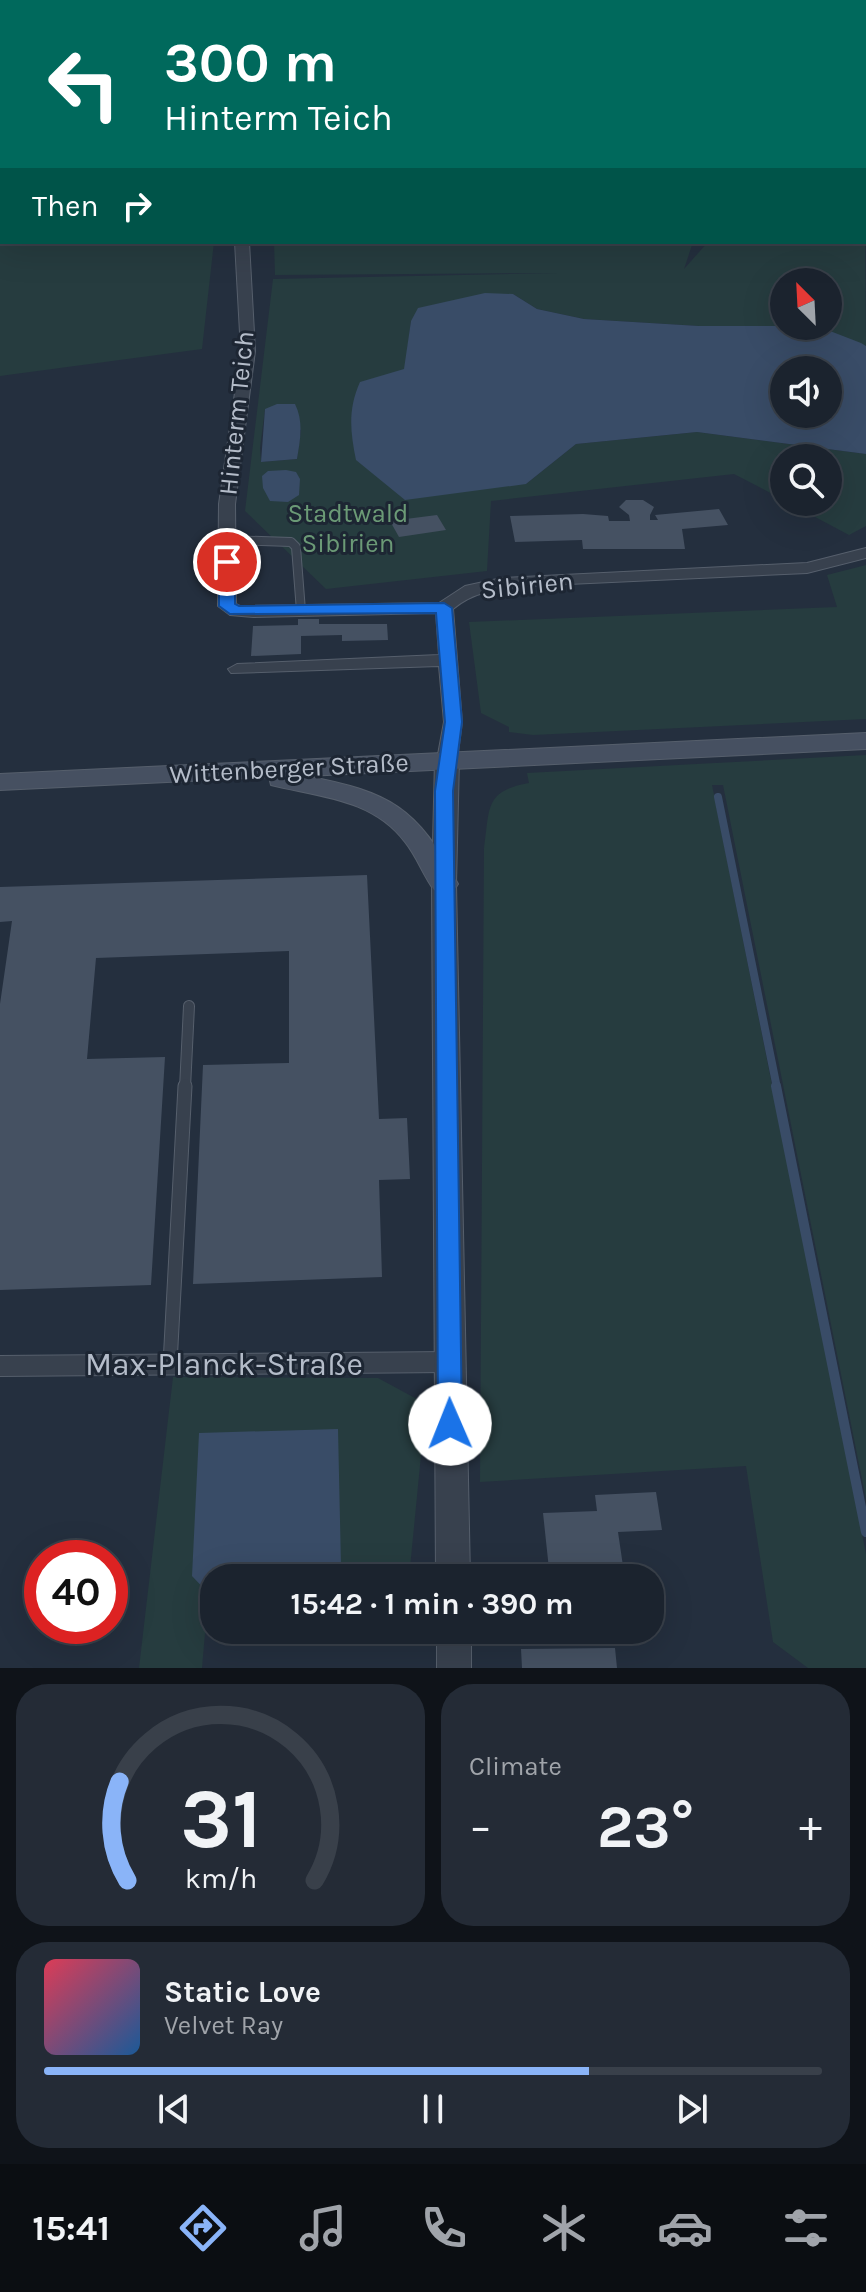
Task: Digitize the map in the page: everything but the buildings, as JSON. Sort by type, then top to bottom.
[{"type":"main road","name":"Wittenberger Straße","points":[[0,782],[866,741]]},
{"type":"main road","points":[[237,770],[341,790],[384,807],[408,824],[429,852],[444,884]]},
{"type":"street","name":"Hinterm Teich","points":[[242,244],[248,351],[227,504],[227,606],[236,611],[253,612],[444,608]]},
{"type":"street","name":"Sibirien","points":[[453,1564],[444,791],[453,722],[444,608],[457,595],[483,585],[807,568],[866,553]]},
{"type":"street","points":[[237,669],[447,660]]},
{"type":"street","name":"Max-Planck-Straße","points":[[0,1366],[449,1362]]},
{"type":"street","points":[[454,1644],[454,1668]]},
{"type":"lane","points":[[227,540],[291,542],[296,547],[301,611]]},
{"type":"lane","points":[[170,1364],[189,1006]]},
{"type":"green space","points":[[0,244],[214,244],[202,349],[0,376]]},
{"type":"green space","name":"Stadtwald Sibirien","points":[[274,244],[692,244],[684,269],[706,244],[865,244],[866,346],[842,339],[842,268],[770,268],[770,326],[699,326],[584,319],[537,309],[513,294],[411,321],[405,369],[526,484],[576,444],[697,432],[789,444],[770,444],[770,493],[734,474],[491,501],[487,571],[326,589],[245,511],[273,279],[560,273],[275,275]],"holes":[[[265,409],[301,430],[297,459],[261,462]]]},
{"type":"green space","name":"Stadtwald Sibirien","points":[[842,451],[866,454],[866,526],[849,535],[813,516],[842,516]]},
{"type":"green space","points":[[866,565],[866,719],[533,735],[509,732],[509,727],[481,713],[469,622],[837,607],[827,575]]},
{"type":"green space","points":[[866,755],[866,1499],[723,785],[712,785],[866,1554],[866,1668],[808,1668],[773,1642],[746,1466],[480,1482],[484,848],[492,804],[504,791],[529,783],[527,773]]},
{"type":"green space","points":[[173,1377],[378,1378],[426,1404],[410,1564],[200,1564],[200,1644],[204,1644],[202,1668],[139,1668]]},
{"type":"water","points":[[485,293],[513,294],[537,309],[584,319],[699,326],[770,326],[770,340],[842,340],[842,336],[866,346],[866,454],[842,451],[842,444],[789,444],[697,432],[576,444],[526,484],[405,500],[356,460],[351,430],[352,411],[360,382],[404,369],[411,321],[418,308]]},
{"type":"water","points":[[277,404],[295,404],[298,411],[300,432],[297,459],[261,462],[265,409]]},
{"type":"water","points":[[268,471],[296,472],[300,479],[299,495],[288,502],[270,501],[263,488],[262,476]]},
{"type":"water","points":[[338,1429],[341,1564],[200,1564],[200,1584],[192,1576],[199,1433]]},
{"type":"waterway","points":[[718,797],[777,1088]]},
{"type":"waterway","points":[[776,1086],[866,1532]]},
{"type":"route","points":[[227,562],[227,606],[236,611],[444,608],[453,722],[444,791],[450,1424]]}]
